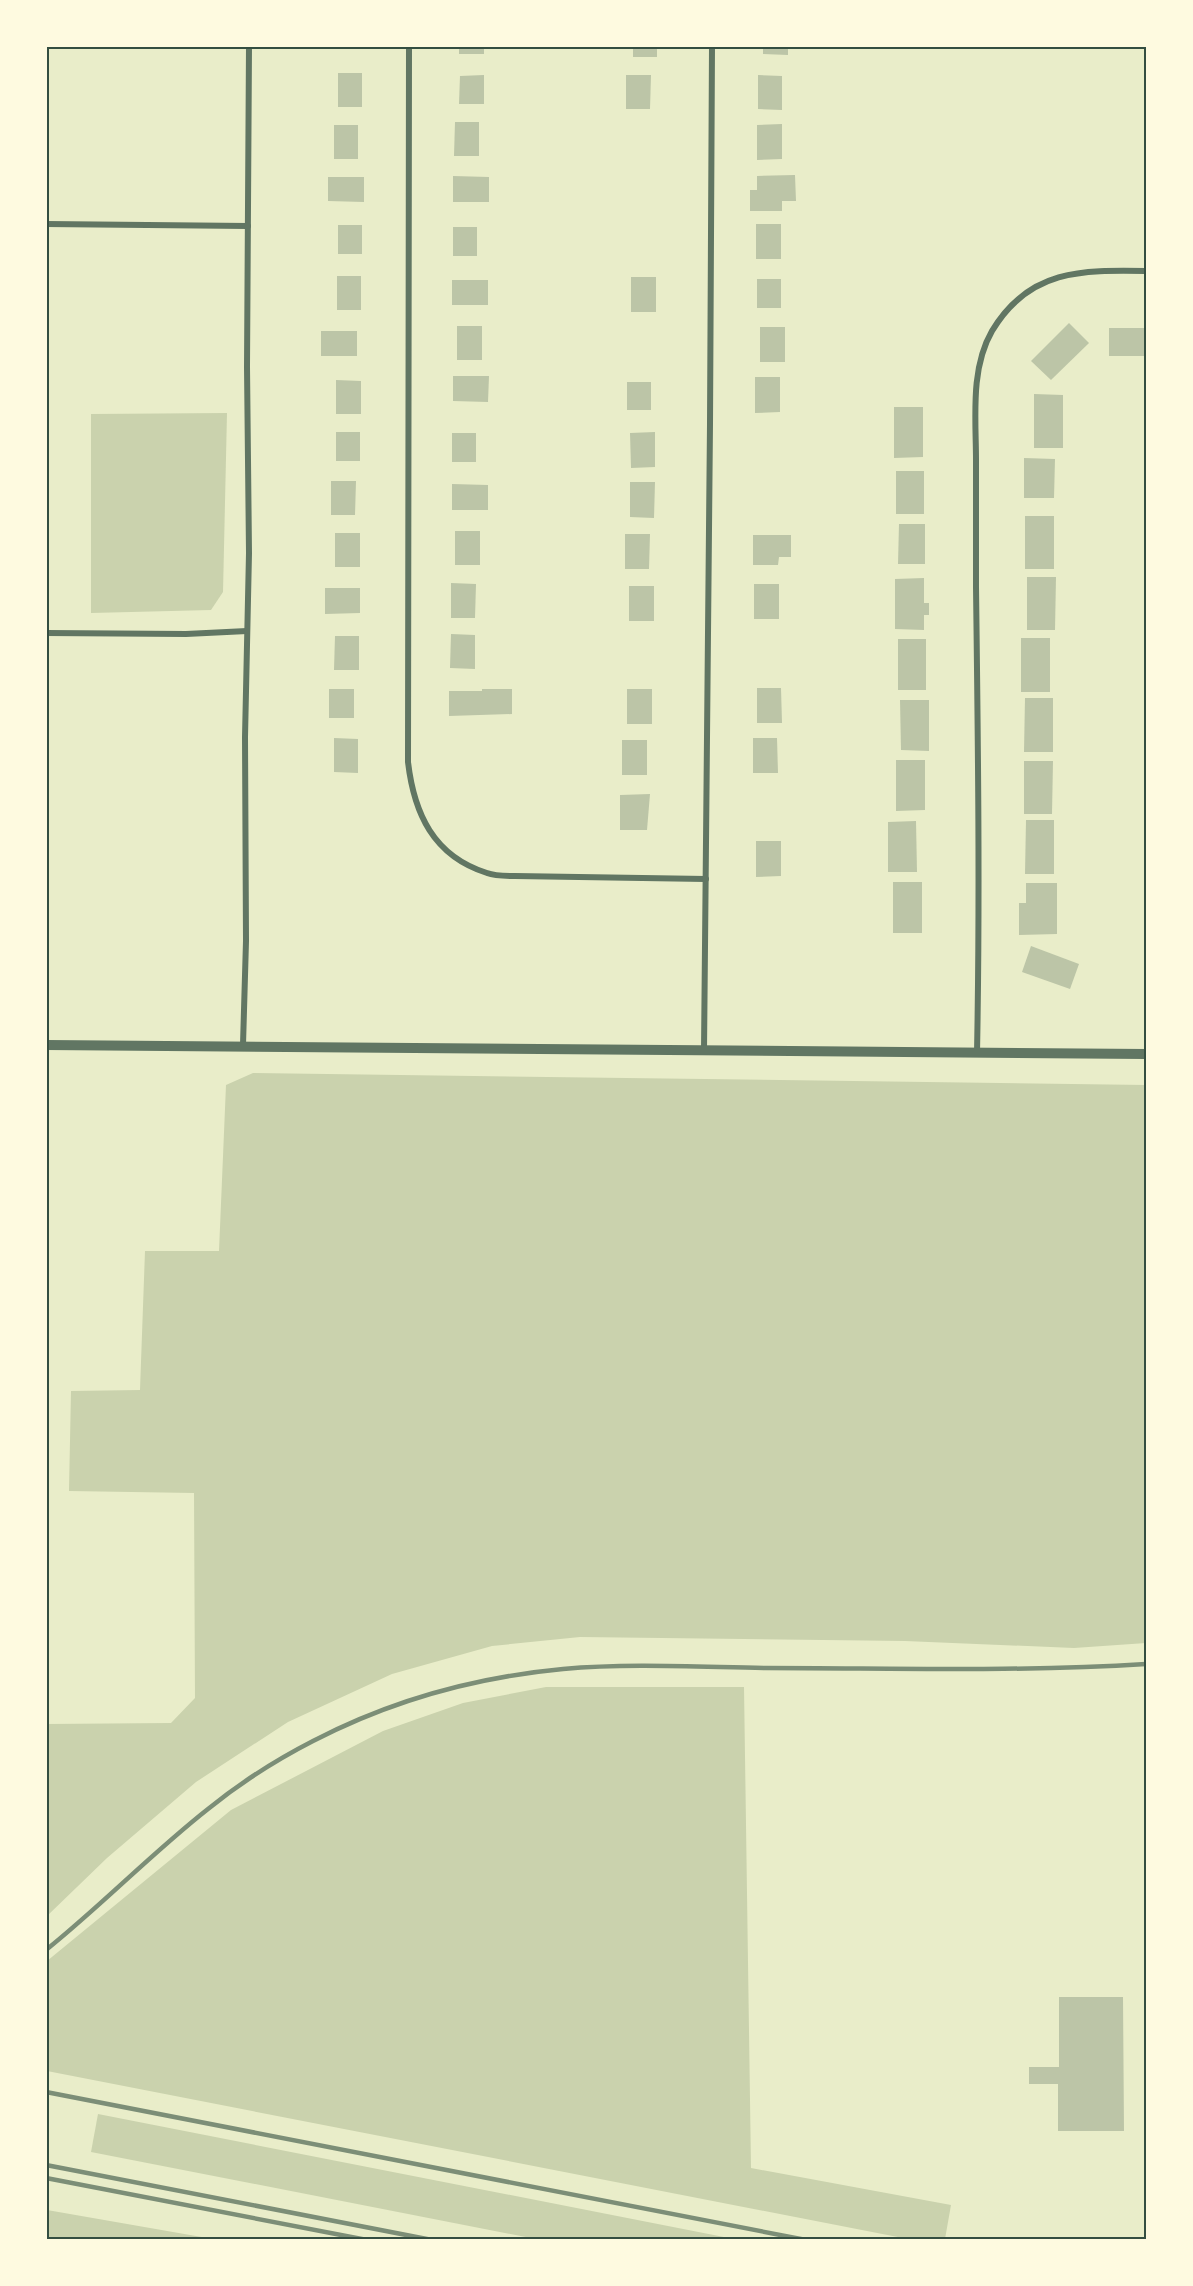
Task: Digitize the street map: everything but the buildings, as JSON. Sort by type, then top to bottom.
[{"type":"street","points":[[243,1045],[246,941],[249,46]]},
{"type":"street","points":[[409,46],[408,762],[411,790],[419,812],[431,834],[446,851],[488,874],[706,879]]},
{"type":"street","points":[[704,1051],[712,46]]},
{"type":"street","points":[[46,224],[248,226]]},
{"type":"street","points":[[977,1053],[979,947],[976,396],[978,371],[992,331],[1012,305],[1034,288],[1057,277],[1086,271],[1146,271]]},
{"type":"street","points":[[46,633],[186,634],[247,631]]},
{"type":"street","points":[[46,1045],[1146,1054]]},
{"type":"green space","points":[[227,413],[223,592],[211,610],[91,613],[91,414]]},
{"type":"green space","points":[[253,1073],[1146,1085],[1146,1643],[1074,1648],[905,1641],[580,1637],[492,1646],[392,1674],[288,1722],[196,1782],[107,1858],[47,1916],[47,1724],[171,1723],[195,1698],[194,1493],[69,1491],[71,1391],[140,1390],[145,1251],[219,1251],[226,1085]]},
{"type":"green space","points":[[546,1687],[744,1687],[751,2168],[951,2205],[945,2239],[908,2239],[47,2071],[47,1961],[231,1810],[383,1731],[463,1703]]},
{"type":"green space","points":[[98,2114],[734,2239],[536,2239],[91,2152]]},
{"type":"green space","points":[[47,2210],[213,2239],[47,2239]]},
{"type":"railway","points":[[46,1950],[187,1826],[220,1799],[259,1772],[299,1748],[342,1727],[372,1714],[435,1693],[498,1678],[588,1667],[1004,1669],[1146,1664]]},
{"type":"railway","points":[[46,2092],[806,2240]]},
{"type":"railway","points":[[46,2165],[432,2240]]},
{"type":"railway","points":[[46,2178],[367,2240]]}]
